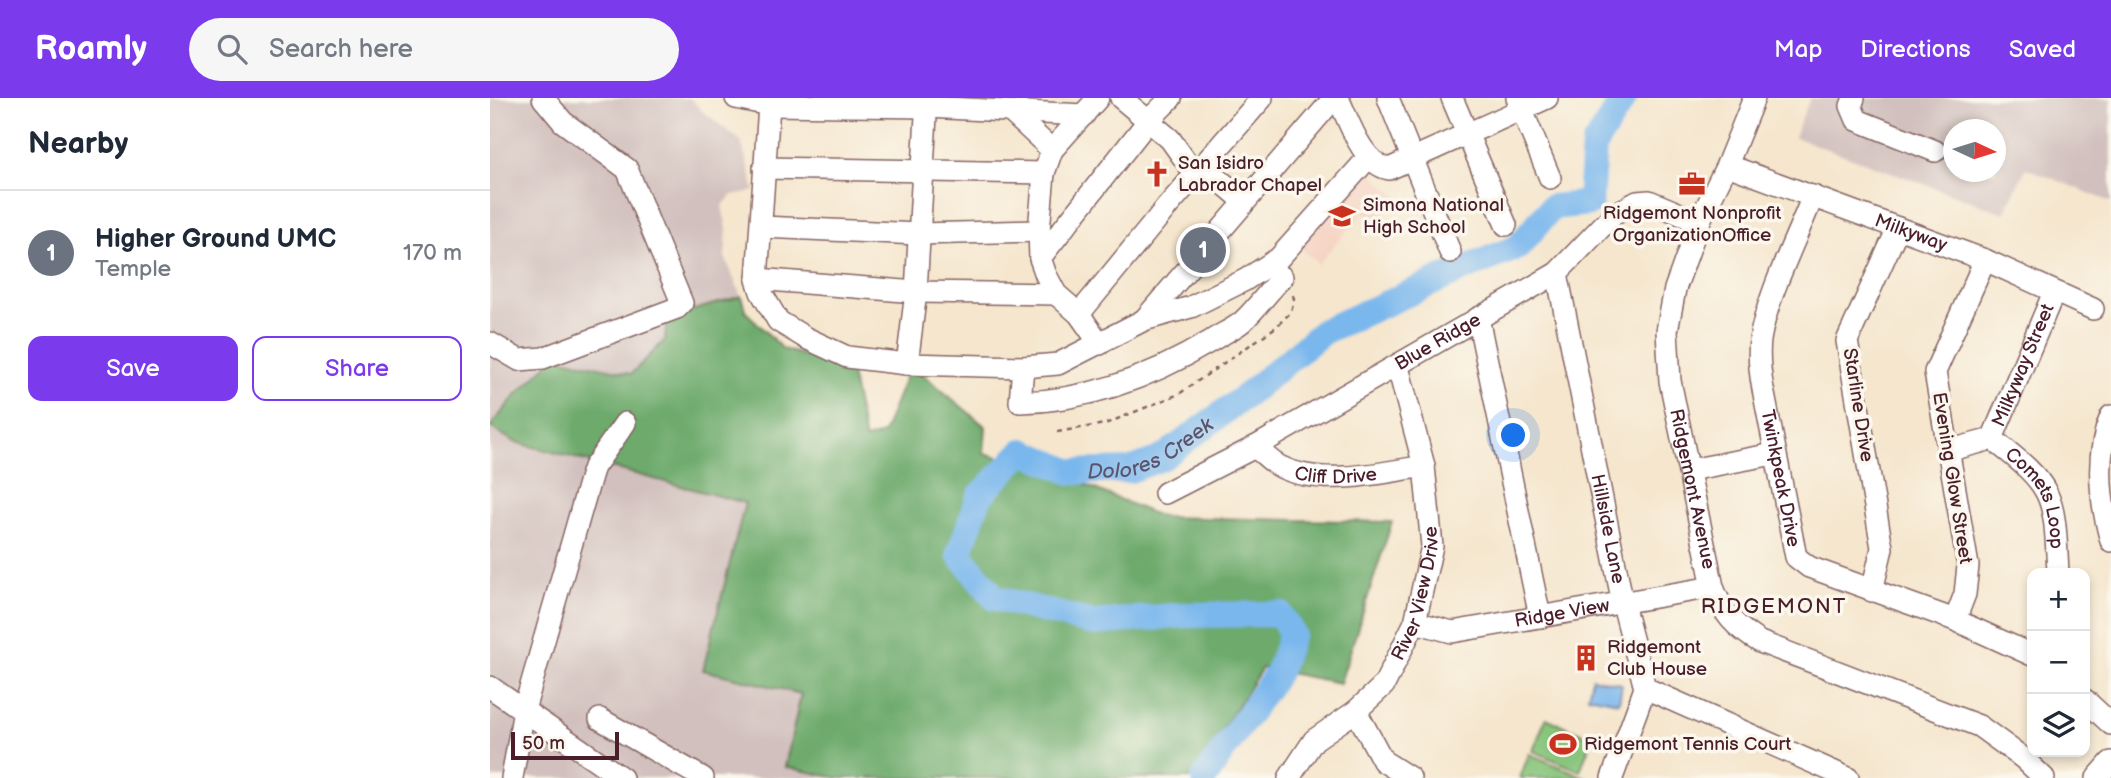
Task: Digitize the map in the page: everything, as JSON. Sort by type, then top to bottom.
[{"type":"street","points":[[490,343],[519,360],[543,358],[677,308],[682,303],[627,169],[563,122],[543,98]]},
{"type":"street","points":[[736,98],[769,105],[837,102],[983,104],[1012,112],[1041,106],[1091,106]]},
{"type":"street","points":[[1121,98],[1170,139],[1197,167],[1244,201]]},
{"type":"street","points":[[1040,258],[1148,121],[1171,98]]},
{"type":"street","points":[[1079,314],[1197,167],[1262,98]]},
{"type":"street","points":[[1143,320],[1336,98],[1368,158],[1378,167],[1389,169],[1468,134],[1519,104],[1547,98]]},
{"type":"street","points":[[1388,98],[1450,252]]},
{"type":"street","points":[[1452,98],[1506,225]]},
{"type":"street","name":"Ridgemont Avenue","points":[[1754,98],[1727,165],[1699,222],[1675,289],[1667,331],[1670,382],[1719,605],[1742,631],[1760,642],[1979,726],[2023,758],[2044,778]]},
{"type":"street","points":[[1854,98],[1852,106],[1857,120],[1934,151]]},
{"type":"street","points":[[907,364],[916,292],[927,102]]},
{"type":"street","points":[[1519,104],[1550,178]]},
{"type":"street","points":[[769,105],[757,279],[761,292],[778,321],[806,338],[847,357],[907,364],[1023,367],[1058,365],[1143,320],[1191,307],[1245,280],[1279,258],[1368,158]]},
{"type":"street","points":[[1091,106],[1052,150],[1044,173],[1039,231],[1040,258],[1045,275],[1056,294],[1079,314],[1100,344]]},
{"type":"street","points":[[1012,112],[1052,150]]},
{"type":"street","name":"Milkyway","points":[[1727,165],[1985,260],[2093,309]]},
{"type":"street","points":[[764,168],[1044,173]]},
{"type":"street","name":"Twinkpeak Drive","points":[[1813,196],[1769,307],[1760,342],[1759,362],[1774,454],[1796,557],[1809,567],[1955,620],[2027,653]]},
{"type":"street","name":"Blue Ridge","points":[[1165,493],[1255,447],[1398,367],[1557,273],[1613,215],[1637,202],[1649,201],[1699,222]]},
{"type":"street","points":[[762,227],[919,234],[1039,231]]},
{"type":"street","name":"Starline Drive","points":[[1872,591],[1882,548],[1847,341],[1898,228]]},
{"type":"street","name":"Evening Glow Street","points":[[1955,620],[1965,594],[1968,566],[1934,372],[1985,260]]},
{"type":"street","name":"Hillside Lane","points":[[1557,273],[1623,604],[1645,688]]},
{"type":"street","points":[[1023,367],[1020,402],[1056,401],[1101,390],[1180,359],[1241,322],[1282,277]]},
{"type":"street","points":[[757,279],[916,292],[1056,294]]},
{"type":"street","name":"Milkyway Street","points":[[1992,439],[2054,292]]},
{"type":"street","points":[[1478,318],[1540,617]]},
{"type":"street","name":"River View Drive","points":[[1289,778],[1314,740],[1356,710],[1384,685],[1415,622],[1432,546],[1424,466],[1398,367]]},
{"type":"street","points":[[2111,416],[2105,436],[2101,476],[2111,541]]},
{"type":"street","points":[[512,778],[524,710],[591,476],[594,467],[625,423]]},
{"type":"street","name":"Comets Loop","points":[[1947,451],[1992,439],[2021,461],[2046,488],[2055,518],[2057,568]]},
{"type":"street","name":"Cliff Drive","points":[[1255,447],[1281,467],[1317,476],[1357,477],[1424,466]]},
{"type":"street","points":[[1689,470],[1774,454]]},
{"type":"street","name":"Ridge View","points":[[1415,622],[1452,632],[1713,587]]},
{"type":"street","points":[[490,687],[622,778]]},
{"type":"street","points":[[1614,777],[1645,688],[1848,778]]},
{"type":"street","points":[[2090,705],[2111,724]]},
{"type":"street","points":[[1356,710],[1378,769],[1410,778]]},
{"type":"street","points":[[600,719],[703,778]]},
{"type":"street","points":[[2096,778],[2111,762]]},
{"type":"shaded area","points":[[490,98],[690,98],[702,111],[741,141],[755,191],[732,195],[722,206],[727,229],[725,257],[741,296],[667,318],[665,340],[631,374],[555,358],[516,395],[491,427],[515,442],[745,503],[703,670],[801,694],[785,767],[838,778],[490,778]]},
{"type":"shaded area","points":[[1810,98],[2111,98],[2111,202],[2026,168],[2004,213],[1794,137]]},
{"type":"shaded area","name":"Simona National High School","points":[[1369,165],[1379,181],[1398,196],[1376,222],[1363,212],[1318,264],[1299,247]]},
{"type":"green space","points":[[741,296],[746,312],[783,349],[850,369],[865,439],[883,434],[906,375],[915,368],[986,427],[984,453],[1027,460],[1161,517],[1392,522],[1340,683],[1262,668],[1191,778],[838,778],[785,767],[801,694],[703,670],[745,503],[515,442],[490,427],[516,395],[555,357],[631,374],[665,340],[667,318]]},
{"type":"green space","name":"Ridgemont Tennis Court","points":[[1546,718],[1592,738],[1580,771],[1533,751]]},
{"type":"green space","points":[[1529,754],[1587,778],[1520,778]]},
{"type":"water","points":[[1592,678],[1622,684],[1619,702],[1588,696]]},
{"type":"waterway","name":"Dolores Creek","points":[[1204,778],[1278,672],[1292,633],[1280,614],[1185,615],[1093,623],[995,598],[959,554],[979,497],[1023,451],[1071,472],[1130,470],[1162,458],[1248,394],[1324,331],[1518,247],[1552,207],[1590,203],[1594,145],[1624,98]]},
{"type":"place","name":"San Isidro Labrador Chapel","points":[[1157,174]]},
{"type":"place","name":"Ridgemont Nonprofit OrganizationOffice","points":[[1692,184]]},
{"type":"place","name":"Simona National High School","points":[[1342,216]]},
{"type":"place","name":"Higher Ground UMC","points":[[1203,250]]},
{"type":"place","name":"Ridgemont Club House","points":[[1586,658]]},
{"type":"place","name":"Ridgemont Tennis Court","points":[[1563,744]]},
{"type":"district","name":"RIDGEMONT","points":[[1774,606]]}]
